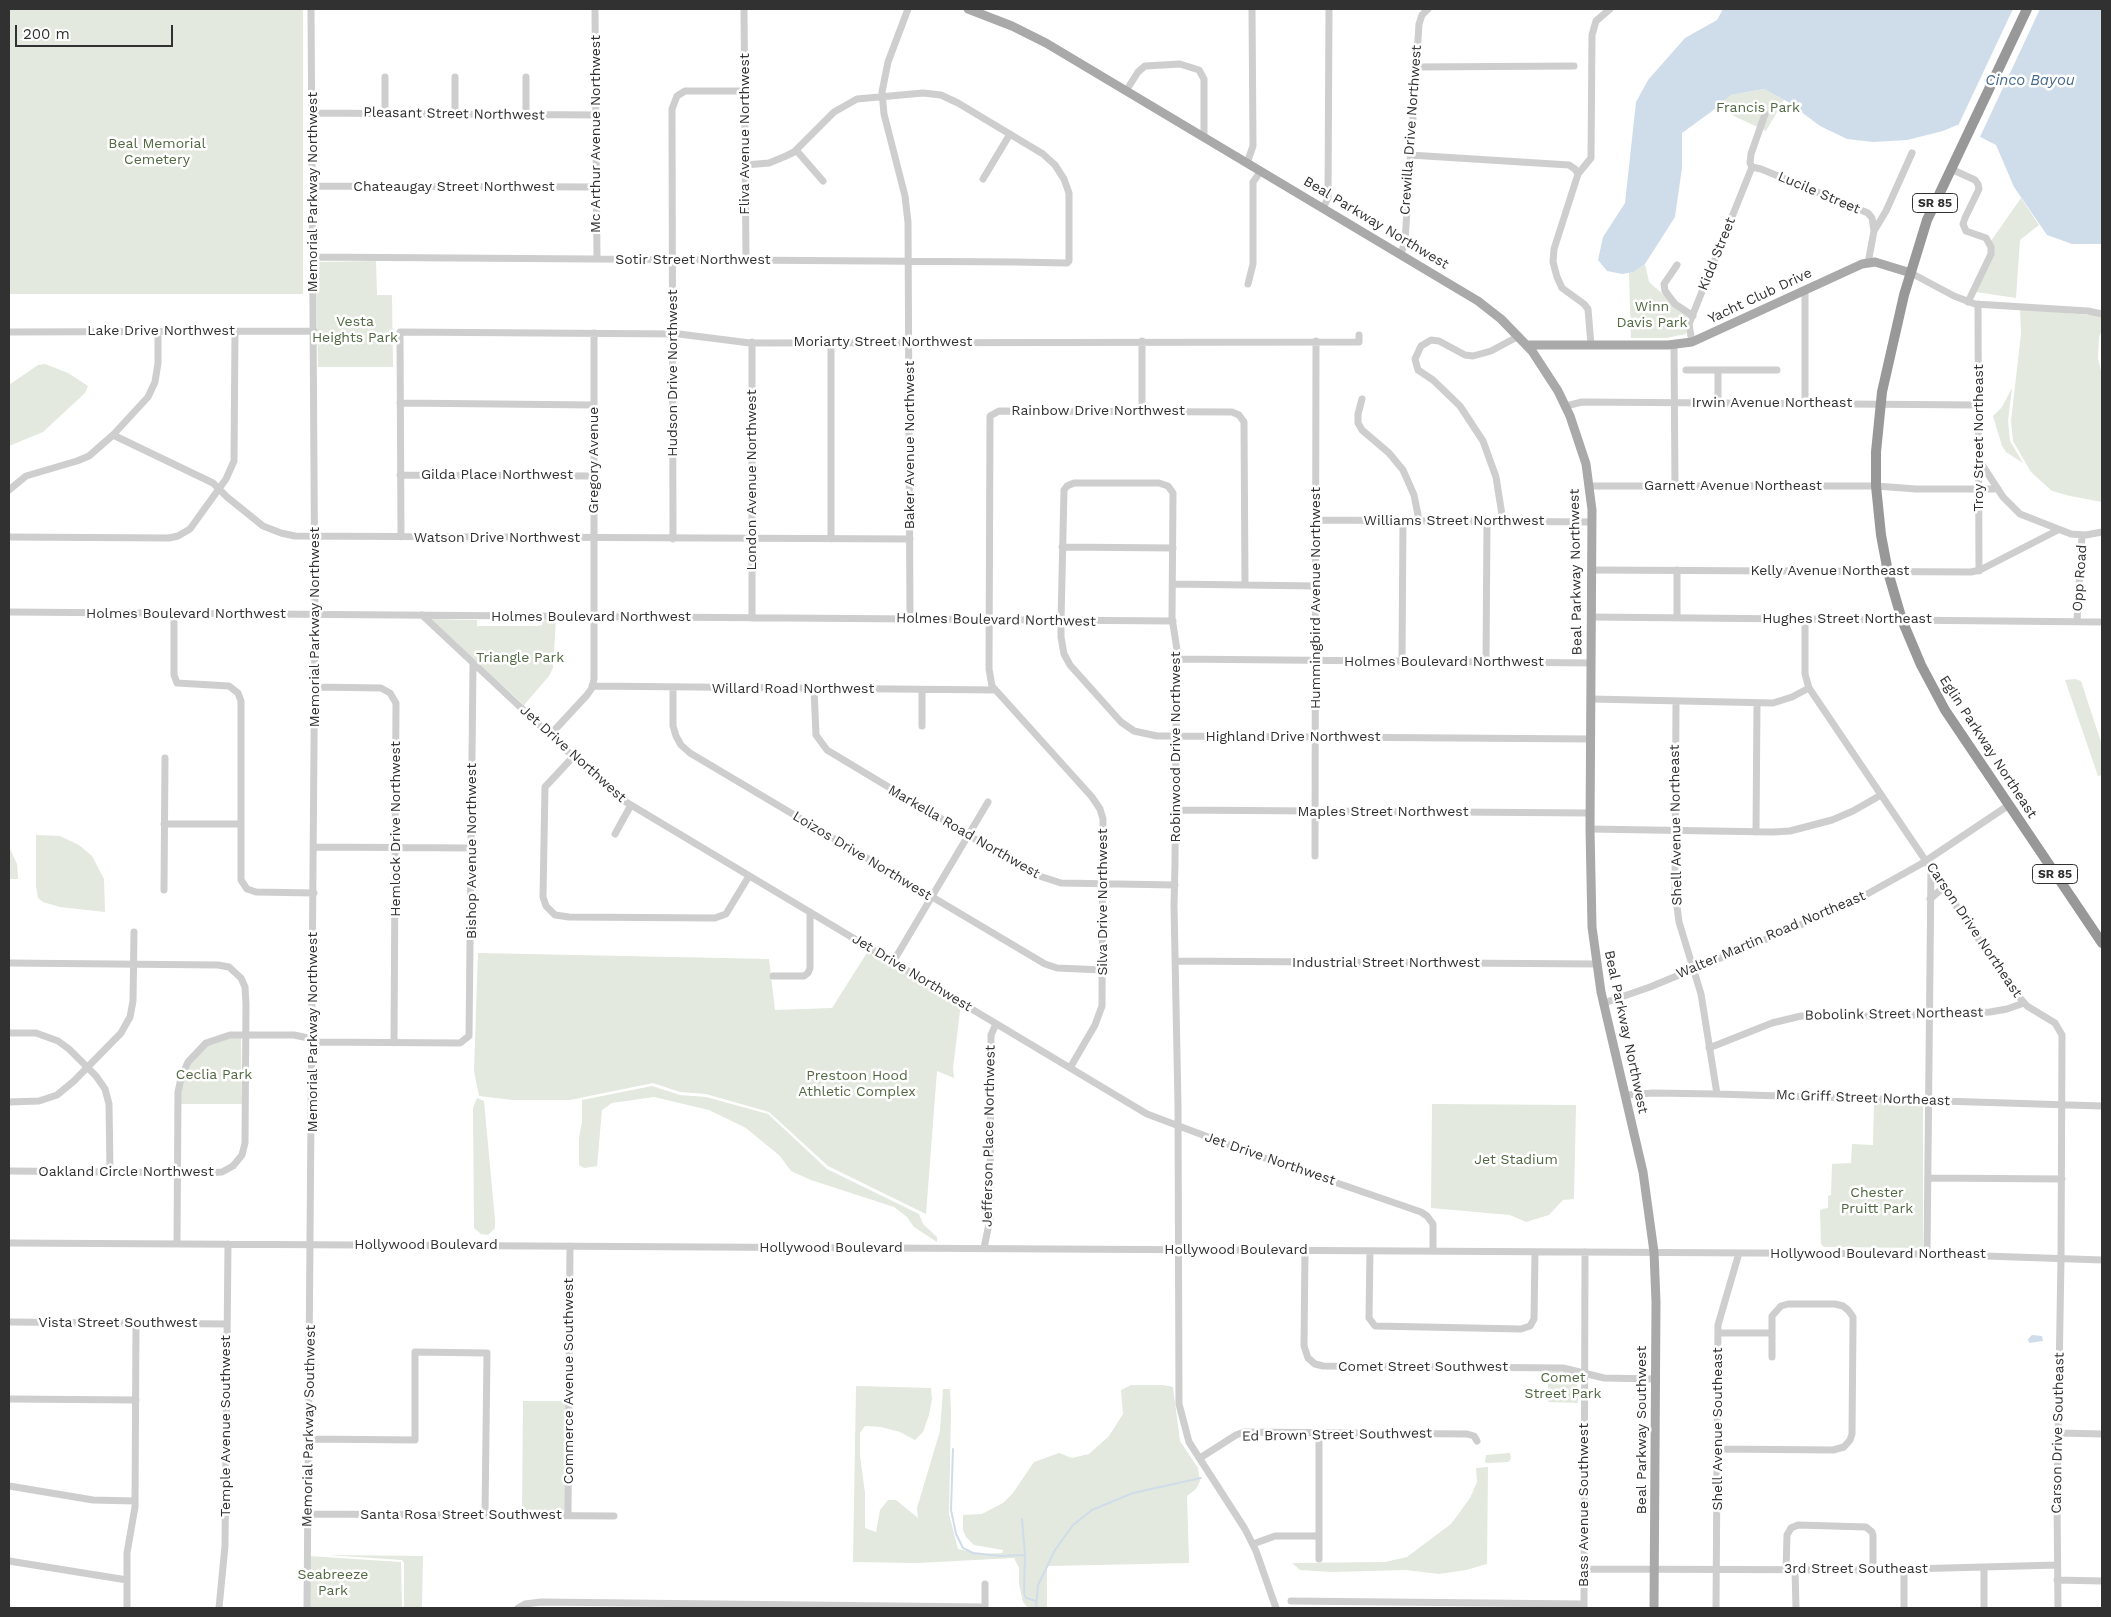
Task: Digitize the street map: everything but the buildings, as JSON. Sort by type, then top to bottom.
[{"type":"highway","name":"Eglin Parkway Northeast","points":[[2027,9],[1927,220],[1894,334],[1880,404],[1876,452],[1876,486],[1881,535],[1888,572],[1902,620],[1921,665],[1938,697],[2102,943]]},
{"type":"main road","name":"Beal Parkway Northwest","points":[[968,9],[1031,35],[1478,301],[1519,336],[1545,370],[1566,406],[1580,444],[1590,486],[1592,522],[1590,894],[1597,964],[1648,1199],[1654,1252]]},
{"type":"main road","points":[[1868,263],[1876,262],[1911,273]]},
{"type":"main road","name":"Yacht Club Drive","points":[[1526,345],[1674,345],[1692,342],[1868,263]]},
{"type":"main road","name":"Beal Parkway Southwest","points":[[1654,1252],[1656,1302],[1654,1608]]},
{"type":"street","name":"Memorial Parkway Northwest","points":[[311,9],[315,536],[311,1244]]},
{"type":"street","name":"Mc Arthur Avenue Northwest","points":[[595,9],[597,259]]},
{"type":"street","name":"Fliva Avenue Northwest","points":[[744,9],[746,260]]},
{"type":"street","name":"Baker Avenue Northwest","points":[[908,9],[888,62],[882,96],[884,114],[907,210],[910,342],[910,619]]},
{"type":"street","points":[[1247,163],[1253,146],[1252,9]]},
{"type":"street","points":[[1323,208],[1328,198],[1329,9]]},
{"type":"street","name":"Crewilla Drive Northwest","points":[[1401,254],[1405,241],[1419,24],[1422,15],[1428,9]]},
{"type":"street","points":[[1578,174],[1591,158],[1592,35],[1599,16],[1610,9]]},
{"type":"street","points":[[1126,91],[1138,72],[1146,66],[1180,64],[1198,70],[1204,80],[1204,137]]},
{"type":"street","points":[[1416,66],[1574,66]]},
{"type":"street","points":[[384,114],[385,77]]},
{"type":"street","points":[[455,114],[456,77]]},
{"type":"street","points":[[526,77],[526,115]]},
{"type":"street","name":"Hudson Drive Northwest","points":[[673,539],[673,103],[677,96],[685,91],[744,90]]},
{"type":"street","points":[[745,165],[774,162],[796,150],[842,106],[857,99],[924,93],[941,96],[958,103],[1010,134],[983,179]]},
{"type":"street","name":"Pleasant Street Northwest","points":[[312,113],[596,116]]},
{"type":"street","name":"Kidd Street","points":[[1692,342],[1690,314],[1752,168],[1751,154],[1765,114]]},
{"type":"street","name":"Sotir Street Northwest","points":[[313,258],[1067,262],[1070,258],[1070,204],[1064,178],[1055,165],[1043,154],[1010,134]]},
{"type":"street","points":[[796,150],[823,181]]},
{"type":"street","points":[[1868,263],[1874,231],[1886,211],[1912,153]]},
{"type":"street","points":[[1410,155],[1569,165],[1575,169],[1578,174],[1578,180],[1554,249],[1553,262],[1562,288],[1588,309],[1591,345]]},
{"type":"street","name":"Lucile Street","points":[[1752,168],[1761,169],[1868,213],[1872,218],[1874,231]]},
{"type":"street","points":[[1951,169],[1975,180],[1978,184],[1979,189],[1964,218],[1964,224],[1966,231],[1986,238],[1991,247],[1991,254],[1968,302]]},
{"type":"street","points":[[1248,284],[1253,264],[1254,182],[1261,171]]},
{"type":"street","name":"Chateaugay Street Northwest","points":[[312,186],[596,187]]},
{"type":"street","points":[[1677,265],[1666,281],[1664,288],[1675,304],[1690,314]]},
{"type":"street","points":[[1911,273],[1968,302],[2088,311],[2102,314]]},
{"type":"street","points":[[1805,290],[1805,404]]},
{"type":"street","name":"Troy Street Northeast","points":[[1978,304],[1979,571]]},
{"type":"street","points":[[9,490],[26,476],[89,456],[113,435],[148,397],[155,382],[158,368],[158,331]]},
{"type":"street","points":[[9,537],[174,537],[190,529],[230,473],[235,455],[235,331]]},
{"type":"street","name":"Lake Drive Northwest","points":[[9,332],[314,331]]},
{"type":"street","name":"Moriarty Street Northwest","points":[[400,403],[400,332],[673,334],[752,342],[1359,342],[1359,335]]},
{"type":"street","name":"Gregory Avenue","points":[[592,686],[594,673],[594,333]]},
{"type":"street","points":[[1503,521],[1496,477],[1483,441],[1460,406],[1433,380],[1418,370],[1414,359],[1421,346],[1429,341],[1439,341],[1465,355],[1473,356],[1496,349],[1519,336]]},
{"type":"street","points":[[1142,341],[1142,412]]},
{"type":"street","name":"Hummingbird Avenue Northwest","points":[[1315,856],[1317,661],[1316,341]]},
{"type":"street","name":"London Avenue Northwest","points":[[752,342],[752,618]]},
{"type":"street","points":[[831,342],[831,539]]},
{"type":"street","points":[[1674,345],[1674,487]]},
{"type":"street","points":[[1686,370],[1777,370]]},
{"type":"street","points":[[1718,370],[1718,403]]},
{"type":"street","points":[[1362,399],[1358,423],[1362,430],[1389,453],[1403,470],[1414,495],[1420,520]]},
{"type":"street","name":"Irwin Avenue Northeast","points":[[1566,406],[1582,402],[1978,405]]},
{"type":"street","points":[[401,537],[400,403],[594,404]]},
{"type":"street","name":"Rainbow Drive Northwest","points":[[990,620],[990,416],[999,411],[1232,412],[1243,419],[1245,585]]},
{"type":"street","name":"Watson Drive Northwest","points":[[113,435],[213,483],[263,526],[286,534],[315,536],[752,540],[910,539]]},
{"type":"street","points":[[1979,460],[1998,489],[2020,514],[2058,530],[2082,535],[2102,532]]},
{"type":"street","name":"Gilda Place Northwest","points":[[400,475],[594,476]]},
{"type":"street","name":"Robinwood Drive Northwest","points":[[1061,620],[1063,494],[1067,486],[1074,483],[1150,483],[1164,484],[1172,489],[1173,621],[1178,659],[1175,885],[1179,1127],[1179,1404],[1190,1442],[1253,1544],[1276,1608]]},
{"type":"street","name":"Garnett Avenue Northeast","points":[[1590,486],[1876,486],[1998,489]]},
{"type":"street","name":"Williams Street Northwest","points":[[1316,520],[1592,522]]},
{"type":"street","points":[[1402,662],[1403,520]]},
{"type":"street","points":[[1486,662],[1487,521]]},
{"type":"street","name":"Kelly Avenue Northeast","points":[[1592,570],[1979,571],[2058,530]]},
{"type":"street","name":"Opp Road","points":[[2077,621],[2082,535]]},
{"type":"street","points":[[1062,547],[1173,548]]},
{"type":"street","points":[[1677,570],[1677,618]]},
{"type":"street","points":[[1173,584],[1316,586]]},
{"type":"street","name":"Holmes Boulevard Northwest","points":[[9,612],[1173,621]]},
{"type":"street","points":[[174,614],[174,675],[177,683],[229,686],[236,690],[240,697],[241,880],[247,888],[256,892],[314,892]]},
{"type":"street","name":"Jet Drive Northwest","points":[[422,615],[573,757],[613,793],[631,805],[1140,1111],[1179,1127],[1421,1212],[1433,1224],[1433,1251]]},
{"type":"street","name":"Hughes Street Northeast","points":[[1591,617],[2102,622]]},
{"type":"street","name":"Carson Drive Northeast","points":[[1805,619],[1805,674],[1809,688],[2024,1003],[2055,1023],[2061,1030],[2063,1038],[2062,1258]]},
{"type":"street","name":"Silva Drive Northwest","points":[[990,620],[989,669],[992,686],[1096,802],[1103,819],[1102,1006],[1099,1017],[1070,1068]]},
{"type":"street","name":"Highland Drive Northwest","points":[[1061,620],[1062,645],[1066,659],[1122,722],[1141,734],[1176,736],[1590,739]]},
{"type":"street","name":"Holmes Boulevard Northwest","points":[[1178,659],[1591,663]]},
{"type":"street","name":"Bishop Avenue Northwest","points":[[394,1043],[460,1043],[469,1037],[471,1028],[473,664]]},
{"type":"street","points":[[550,735],[587,695],[592,686]]},
{"type":"street","name":"Willard Road Northwest","points":[[592,686],[995,690]]},
{"type":"street","name":"Hemlock Drive Northwest","points":[[315,687],[381,688],[393,696],[396,703],[394,1043]]},
{"type":"street","name":"Loizos Drive Northwest","points":[[673,688],[673,726],[678,740],[690,753],[1044,964],[1057,968],[1102,970]]},
{"type":"street","points":[[1591,699],[1757,703],[1782,701],[1809,688]]},
{"type":"street","name":"Markella Road Northwest","points":[[814,689],[816,735],[827,750],[1040,878],[1062,884],[1175,885]]},
{"type":"street","points":[[922,690],[922,726]]},
{"type":"street","name":"Shell Avenue Northeast","points":[[1676,702],[1676,908],[1701,994],[1717,1094]]},
{"type":"street","points":[[1756,832],[1757,703]]},
{"type":"street","points":[[573,757],[548,782],[544,792],[543,896],[546,906],[555,915],[569,917],[715,918],[726,914],[749,876]]},
{"type":"street","points":[[164,758],[164,890]]},
{"type":"street","points":[[1590,829],[1790,831],[1818,825],[1853,811],[1881,794]]},
{"type":"street","points":[[893,962],[988,802]]},
{"type":"street","points":[[614,834],[631,805]]},
{"type":"street","name":"Walter Martin Road Northeast","points":[[1604,1003],[1827,914],[1879,888],[1926,860],[2009,805]]},
{"type":"street","name":"Maples Street Northwest","points":[[1176,810],[1590,813]]},
{"type":"street","points":[[164,824],[240,824]]},
{"type":"street","points":[[314,847],[472,848]]},
{"type":"street","points":[[1927,1254],[1931,868]]},
{"type":"street","points":[[1930,899],[1944,887]]},
{"type":"street","points":[[773,976],[804,976],[808,973],[810,968],[810,912]]},
{"type":"street","points":[[9,1102],[29,1102],[48,1098],[66,1088],[116,1040],[126,1026],[133,1001],[134,932]]},
{"type":"street","name":"Industrial Street Northwest","points":[[1176,961],[1597,964]]},
{"type":"street","name":"Oakland Circle Northwest","points":[[9,963],[218,965],[232,969],[241,978],[245,987],[246,1034],[245,1143],[242,1155],[233,1166],[222,1172],[9,1171]]},
{"type":"street","name":"Bobolink Street Northeast","points":[[1710,1048],[1772,1023],[1795,1017],[1990,1012],[2024,1003]]},
{"type":"street","name":"Jefferson Place Northwest","points":[[984,1248],[990,1219],[991,1035],[996,1024]]},
{"type":"street","points":[[9,1033],[36,1034],[52,1038],[69,1049],[88,1068],[104,1089],[110,1104],[110,1172]]},
{"type":"street","points":[[177,1244],[178,1092],[183,1070],[193,1055],[209,1042],[230,1034],[294,1035],[313,1040],[394,1043]]},
{"type":"street","name":"Mc Griff Street Northeast","points":[[1625,1095],[1653,1093],[1717,1094],[2102,1106]]},
{"type":"street","points":[[1928,1178],[2062,1179]]},
{"type":"street","name":"Hollywood Boulevard","points":[[9,1243],[1654,1252]]},
{"type":"street","name":"Temple Avenue Southwest","points":[[219,1608],[225,1546],[228,1244]]},
{"type":"street","name":"Memorial Parkway Southwest","points":[[307,1608],[311,1244]]},
{"type":"street","name":"Commerce Avenue Southwest","points":[[568,1515],[570,1246]]},
{"type":"street","name":"Comet Street Southwest","points":[[1305,1250],[1304,1346],[1310,1360],[1323,1366],[1563,1368],[1604,1378],[1656,1379]]},
{"type":"street","points":[[1370,1251],[1370,1318],[1375,1326],[1381,1328],[1521,1329],[1530,1326],[1534,1319],[1535,1252]]},
{"type":"street","name":"Bass Avenue Southwest","points":[[1584,1606],[1585,1252]]},
{"type":"street","name":"Hollywood Boulevard Northeast","points":[[1654,1252],[1927,1254],[2102,1260]]},
{"type":"street","name":"Shell Avenue Southeast","points":[[1716,1608],[1718,1333],[1739,1253]]},
{"type":"street","name":"Carson Drive Southeast","points":[[2058,1608],[2062,1258]]},
{"type":"street","points":[[1718,1448],[1833,1450],[1844,1447],[1850,1440],[1852,1434],[1853,1324],[1848,1310],[1843,1306],[1835,1304],[1784,1304],[1772,1316],[1772,1357]]},
{"type":"street","name":"Vista Street Southwest","points":[[9,1322],[227,1324]]},
{"type":"street","points":[[127,1608],[128,1544],[135,1501],[136,1323]]},
{"type":"street","points":[[1718,1333],[1772,1333]]},
{"type":"street","points":[[309,1439],[415,1440],[416,1352],[487,1353],[486,1515]]},
{"type":"street","points":[[9,1399],[136,1400]]},
{"type":"street","name":"Ed Brown Street Southwest","points":[[1200,1458],[1241,1433],[1467,1434],[1474,1436],[1478,1441]]},
{"type":"street","points":[[1319,1433],[1319,1559]]},
{"type":"street","points":[[2059,1434],[2102,1434]]},
{"type":"street","points":[[9,1486],[93,1500],[135,1501]]},
{"type":"street","name":"Santa Rosa Street Southwest","points":[[308,1514],[614,1516]]},
{"type":"street","points":[[1786,1570],[1787,1535],[1791,1528],[1798,1525],[1866,1527],[1873,1535],[1873,1570]]},
{"type":"street","points":[[1253,1544],[1275,1536],[1319,1536]]},
{"type":"street","points":[[9,1561],[127,1580]]},
{"type":"street","name":"3rd Street Southeast","points":[[1584,1569],[1873,1570],[2057,1565]]},
{"type":"street","points":[[1984,1567],[1984,1608]]},
{"type":"street","points":[[1904,1569],[1904,1608]]},
{"type":"street","points":[[1795,1570],[1796,1608]]},
{"type":"street","points":[[2057,1580],[2102,1580]]},
{"type":"street","points":[[518,1608],[525,1604],[541,1602],[682,1606],[984,1608],[985,1584]]},
{"type":"street","points":[[1292,1601],[1362,1605],[1584,1606]]},
{"type":"green space","name":"Beal Memorial Cemetery","points":[[9,9],[303,9],[303,294],[9,294]]},
{"type":"green space","name":"Francis Park","points":[[1764,89],[1784,100],[1766,131],[1734,116],[1719,105],[1731,95]]},
{"type":"green space","points":[[2021,198],[2039,225],[2020,240],[2016,298],[1976,292],[1992,254],[1991,241]]},
{"type":"green space","name":"Vesta Heights Park","points":[[376,261],[377,295],[392,295],[393,367],[318,367],[316,262]]},
{"type":"green space","name":"Winn Davis Park","points":[[1645,264],[1649,282],[1690,318],[1686,334],[1666,338],[1631,338],[1629,273],[1634,272]]},
{"type":"green space","points":[[2020,309],[2102,316],[2098,359],[2102,375],[2102,502],[2052,491],[2031,472],[2013,441],[2011,421],[2021,334]]},
{"type":"green space","points":[[45,364],[68,373],[88,386],[85,393],[43,432],[9,446],[9,385],[38,365]]},
{"type":"green space","points":[[2012,388],[2008,421],[2010,441],[2023,463],[2006,452],[2002,446],[1993,416],[2002,407]]},
{"type":"green space","name":"Triangle Park","points":[[430,619],[477,620],[477,626],[537,626],[542,625],[542,620],[556,619],[553,668],[549,676],[524,705]]},
{"type":"green space","points":[[2075,679],[2081,681],[2102,745],[2102,775],[2098,776],[2065,680]]},
{"type":"green space","points":[[36,835],[60,836],[79,845],[92,856],[104,879],[105,912],[60,907],[43,902],[38,898],[36,886]]},
{"type":"green space","points":[[9,847],[17,864],[18,879],[9,879]]},
{"type":"green space","name":"Prestoon Hood Athletic Complex","points":[[870,948],[961,1003],[953,1068],[954,1078],[937,1071],[926,1214],[828,1166],[769,1112],[706,1094],[680,1092],[653,1083],[570,1100],[513,1100],[479,1096],[474,1071],[478,953],[769,959],[775,1010],[832,1008]]},
{"type":"green space","name":"Ceclia Park","points":[[225,1037],[241,1038],[242,1104],[180,1104],[181,1090],[189,1063],[203,1048]]},
{"type":"green space","points":[[652,1086],[680,1095],[706,1097],[768,1114],[827,1169],[919,1214],[923,1224],[937,1237],[937,1242],[914,1227],[907,1217],[894,1207],[811,1180],[791,1171],[780,1156],[746,1128],[709,1110],[654,1097],[612,1103],[602,1110],[597,1166],[584,1168],[579,1165],[582,1100]]},
{"type":"green space","points":[[477,1098],[484,1101],[495,1220],[495,1228],[488,1235],[481,1234],[474,1228],[473,1108]]},
{"type":"green space","name":"Chester Pruitt Park","points":[[1874,1100],[1918,1102],[1923,1105],[1923,1248],[1824,1247],[1821,1244],[1820,1211],[1828,1208],[1828,1196],[1831,1195],[1832,1164],[1851,1163],[1852,1144],[1873,1145]]},
{"type":"green space","name":"Jet Stadium","points":[[1432,1104],[1576,1105],[1574,1199],[1563,1200],[1549,1215],[1526,1222],[1510,1215],[1431,1208]]},
{"type":"green space","name":"Comet Street Park","points":[[1548,1370],[1577,1373],[1578,1403],[1548,1402]]},
{"type":"green space","points":[[1131,1385],[1163,1385],[1173,1387],[1180,1441],[1198,1468],[1200,1481],[1196,1489],[1187,1496],[1189,1563],[1049,1566],[1047,1568],[1047,1608],[1028,1608],[1023,1602],[1019,1584],[1019,1568],[1014,1558],[917,1563],[853,1562],[856,1386],[931,1388],[932,1399],[923,1432],[915,1440],[900,1432],[881,1427],[865,1426],[860,1433],[860,1456],[865,1493],[865,1528],[876,1532],[880,1510],[888,1500],[896,1500],[918,1518],[917,1508],[940,1431],[943,1389],[950,1389],[949,1514],[958,1549],[981,1554],[1002,1553],[1003,1550],[974,1545],[966,1537],[963,1530],[963,1515],[982,1514],[1003,1503],[1013,1493],[1034,1462],[1059,1453],[1072,1458],[1089,1454],[1109,1436],[1123,1414],[1121,1390]]},
{"type":"green space","points":[[523,1401],[566,1401],[565,1512],[522,1512]]},
{"type":"green space","points":[[1510,1453],[1511,1459],[1508,1462],[1485,1462],[1486,1455]]},
{"type":"green space","points":[[1488,1467],[1487,1564],[1466,1570],[1439,1574],[1406,1570],[1332,1572],[1300,1570],[1292,1563],[1385,1562],[1407,1557],[1451,1524],[1470,1498],[1477,1482],[1476,1468]]},
{"type":"green space","points":[[328,1555],[423,1556],[422,1608],[404,1608],[404,1563],[402,1560]]},
{"type":"green space","name":"Seabreeze Park","points":[[308,1556],[401,1562],[402,1608],[307,1608]]},
{"type":"water","name":"Cinco Bayou","points":[[1723,9],[2102,9],[2102,244],[2072,244],[2047,235],[2014,187],[1996,145],[1957,125],[1943,131],[1907,140],[1873,142],[1847,139],[1820,126],[1788,102],[1764,89],[1731,95],[1682,133],[1682,168],[1675,217],[1645,264],[1634,272],[1622,274],[1607,271],[1598,260],[1603,237],[1625,203],[1636,102],[1648,80],[1685,38],[1717,20]]},
{"type":"water","points":[[2032,1335],[2042,1336],[2043,1341],[2029,1343],[2028,1339]]},
{"type":"pier","points":[[2013,9],[2040,9],[1979,139],[1957,128]]},
{"type":"waterway","points":[[953,1449],[951,1510],[956,1534],[963,1548],[973,1553],[1000,1556],[1025,1555]]},
{"type":"waterway","points":[[1036,1608],[1038,1585],[1055,1550],[1073,1525],[1092,1510],[1133,1493],[1201,1478]]},
{"type":"waterway","points":[[1022,1519],[1025,1555],[1024,1593],[1026,1598],[1036,1601]]}]
